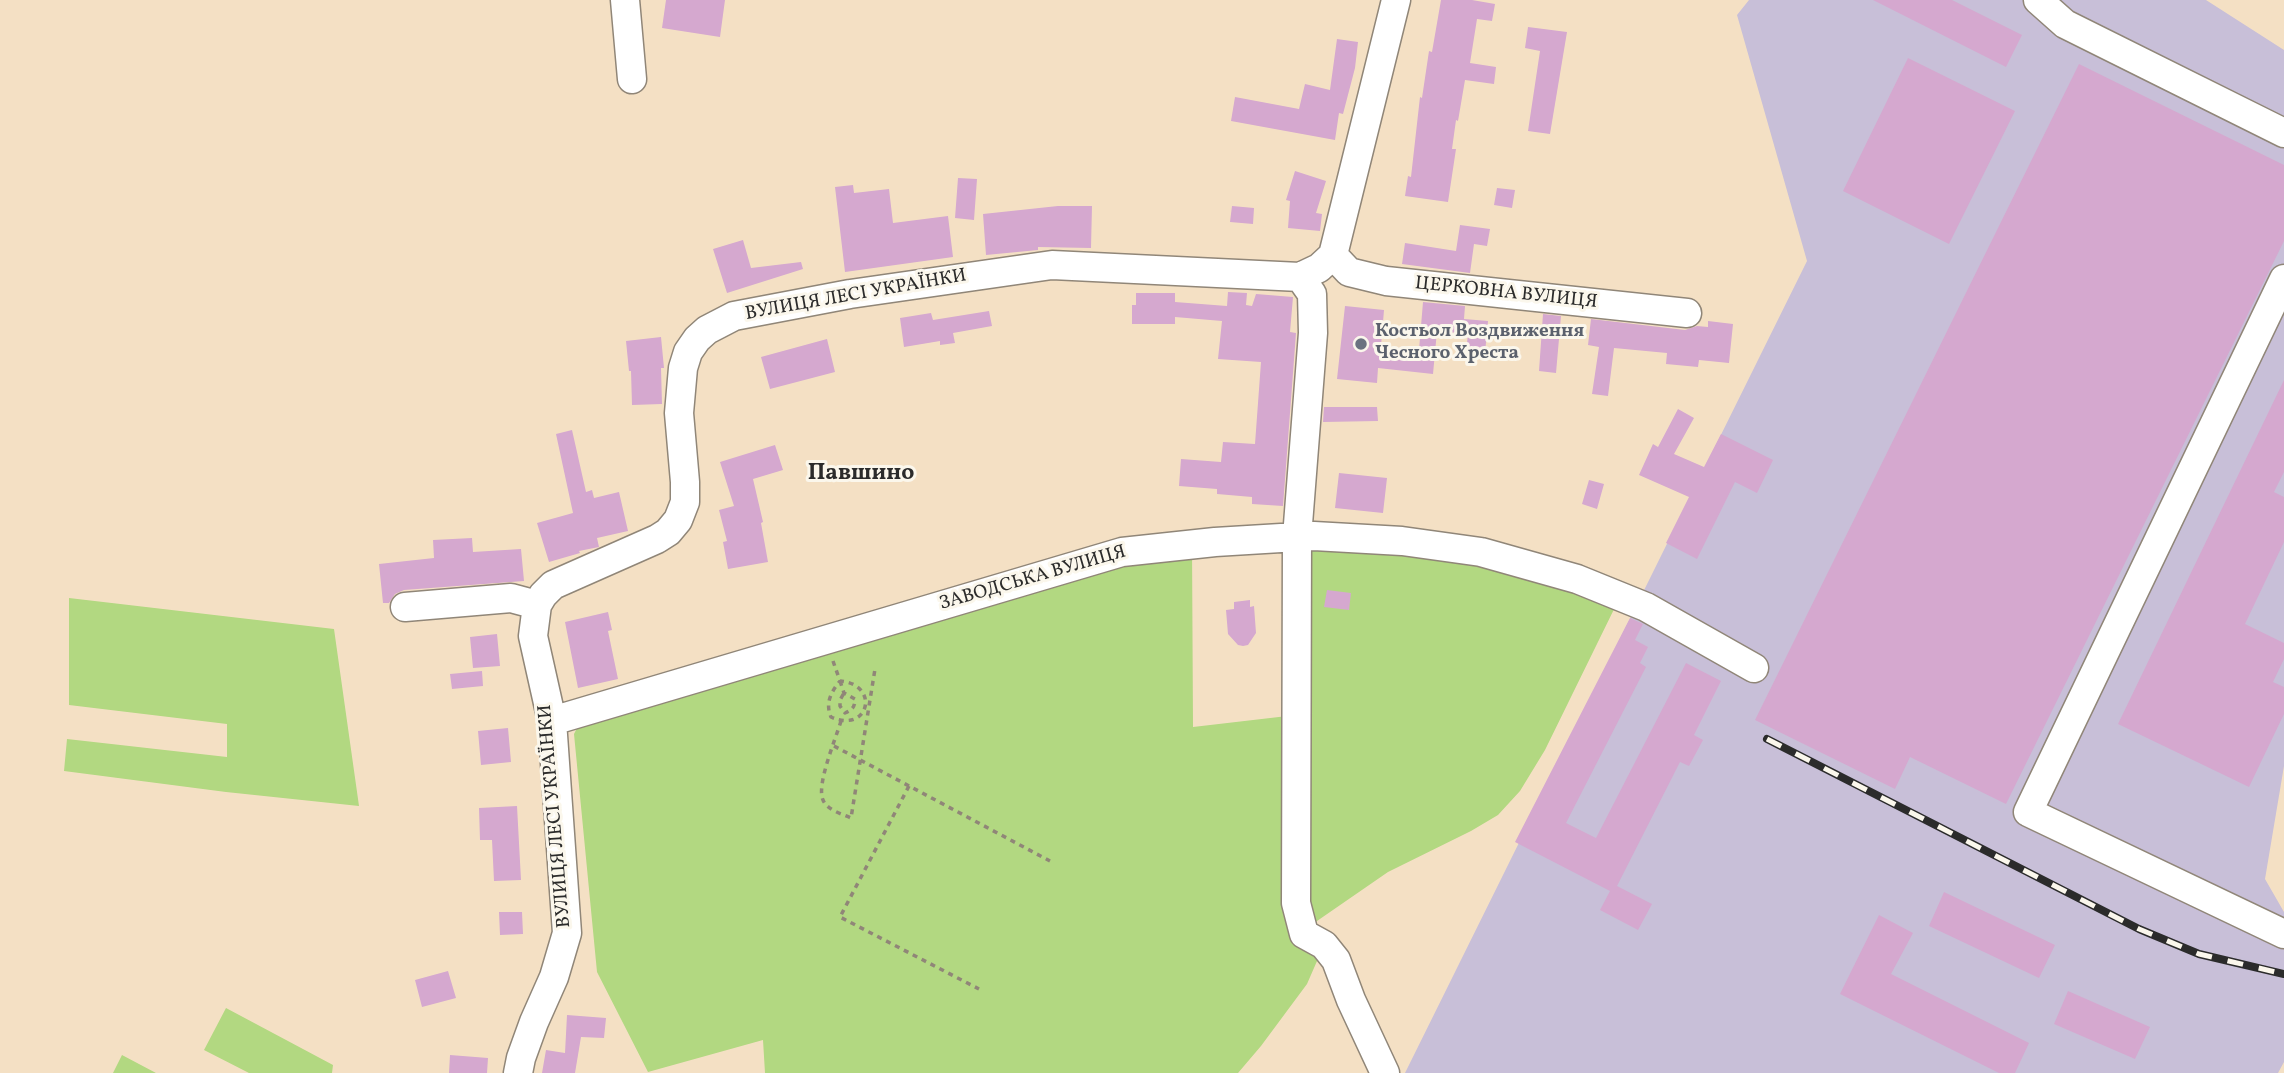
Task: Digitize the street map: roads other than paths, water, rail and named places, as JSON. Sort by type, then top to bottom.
[{"type":"street","points":[[625,0],[632,79]]},
{"type":"street","points":[[1385,1073],[1351,1000],[1336,960],[1324,945],[1304,934],[1296,903],[1297,537],[1313,332],[1312,294],[1300,277],[1319,268],[1333,255],[1396,0]]},
{"type":"street","points":[[2038,0],[2065,24],[2284,133]]},
{"type":"street","name":"ЦЕРКОВНА ВУЛИЦЯ","points":[[1333,255],[1349,272],[1386,281],[1687,313]]},
{"type":"street","name":"ВУЛИЦЯ ЛЕСІ УКРАЇНКИ","points":[[518,1073],[534,1022],[554,977],[567,933],[552,721],[533,636],[537,606],[553,585],[657,540],[678,520],[685,502],[679,413],[683,368],[688,352],[697,338],[734,316],[850,294],[1052,265],[1300,277]]},
{"type":"street","points":[[2284,279],[2028,812],[2284,933]]},
{"type":"street","name":"ЗАВОДСЬКА ВУЛИЦЯ","points":[[552,721],[1122,552],[1215,542],[1314,536],[1402,541],[1481,552],[1577,579],[1646,607],[1754,668]]},
{"type":"street","points":[[405,607],[511,597],[537,606]]},
{"type":"railway","points":[[1767,739],[2139,929],[2199,954],[2284,974]]},
{"type":"place","name":"Костьол Воздвиження Чесного Хреста","points":[[1361,344]]},
{"type":"district","name":"Павшино","points":[[861,475]]}]
